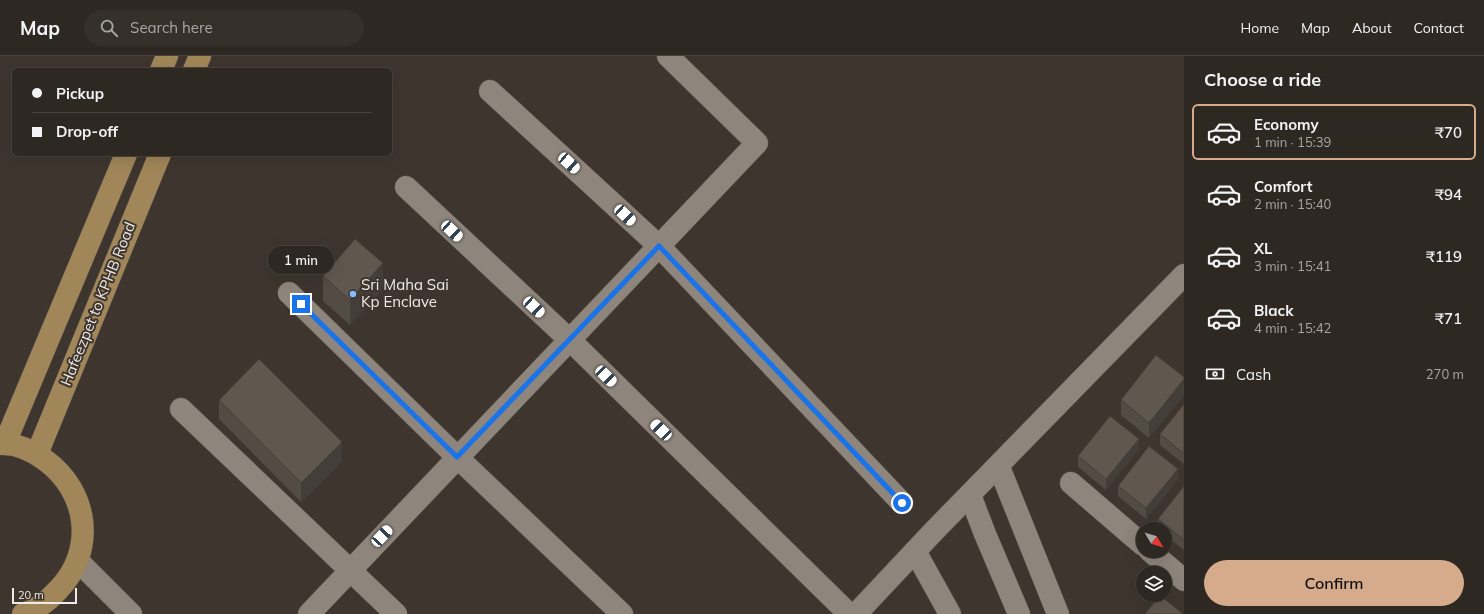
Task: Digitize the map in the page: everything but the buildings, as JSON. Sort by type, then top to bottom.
[{"type":"main road","points":[[162,68],[167,56]]},
{"type":"main road","points":[[195,68],[200,56]]},
{"type":"main road","name":"Hafeezpet to KPHB Road","points":[[23,614],[39,607],[66,581],[78,561],[83,537],[79,506],[72,488],[57,468],[37,454],[22,447],[2,444],[125,156]]},
{"type":"main road","name":"Hafeezpet to KPHB Road","points":[[37,454],[159,156]]},
{"type":"street","points":[[309,614],[757,143],[668,56]]},
{"type":"street","points":[[490,90],[659,246],[902,503]]},
{"type":"street","points":[[406,187],[568,340],[849,614]]},
{"type":"street","points":[[856,614],[1184,275]]},
{"type":"street","points":[[289,293],[457,457],[622,614]]},
{"type":"street","points":[[181,409],[396,614]]},
{"type":"street","points":[[998,467],[1058,614]]},
{"type":"street","points":[[1070,483],[1136,539]]},
{"type":"street","points":[[970,495],[1019,614]]},
{"type":"street","points":[[915,552],[950,614]]},
{"type":"street","points":[[1158,558],[1184,580]]},
{"type":"street","points":[[78,561],[131,614]]},
{"type":"place","name":"Sri Maha Sai Kp Enclave","points":[[353,294]]},
{"type":"route","points":[[301,304],[457,457],[659,246],[902,503]]}]
